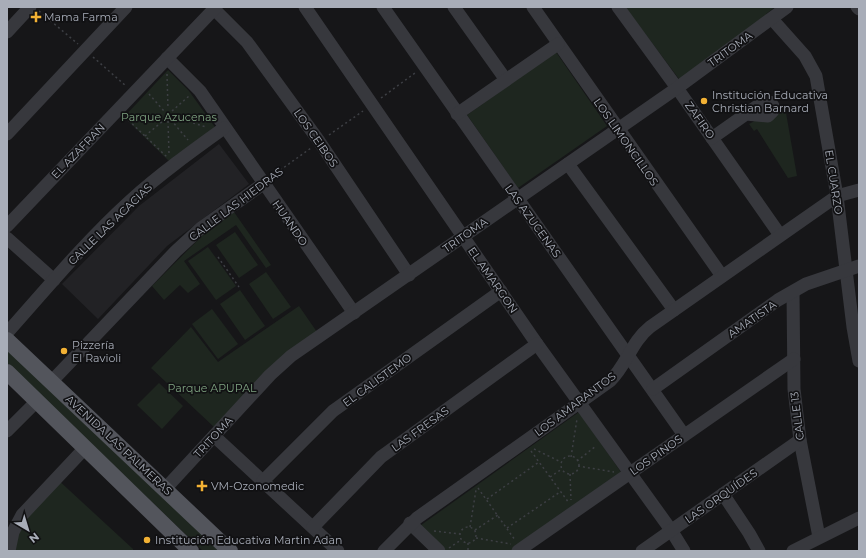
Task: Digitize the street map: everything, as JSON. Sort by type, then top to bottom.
[{"type":"main road","name":"AVENIDA LAS PALMERAS","points":[[7,340],[230,551]]},
{"type":"main road","points":[[7,372],[191,551]]},
{"type":"street","points":[[7,32],[30,7]]},
{"type":"street","points":[[7,134],[126,7]]},
{"type":"street","name":"EL AMARGON","points":[[305,7],[537,344],[581,403],[671,530],[684,551]]},
{"type":"street","name":"LAS AZUCENAS","points":[[382,7],[516,199],[653,389],[684,435]]},
{"type":"street","points":[[454,7],[506,80]]},
{"type":"street","name":"LOS LIMONCILLOS","points":[[532,7],[722,276]]},
{"type":"street","name":"ZAFIRO","points":[[618,7],[780,235]]},
{"type":"street","name":"TRITOMA","points":[[165,489],[270,375],[291,356],[516,199],[618,130],[787,7]]},
{"type":"street","name":"EL AZAFRAN","points":[[7,226],[124,113],[167,58],[215,8]]},
{"type":"street","name":"LOS CEIBOS","points":[[215,8],[247,42],[319,141],[409,275]]},
{"type":"street","name":"EL CUARZO","points":[[772,19],[805,56],[816,76],[837,196],[846,270],[856,327],[859,361]]},
{"type":"street","points":[[457,114],[558,44]]},
{"type":"street","name":"HUANDO","points":[[167,58],[200,91],[224,128],[354,313]]},
{"type":"street","points":[[712,138],[746,114]]},
{"type":"street","name":"CALLE LAS ACACIAS","points":[[7,333],[54,280],[130,201],[168,169],[224,128]]},
{"type":"street","points":[[568,164],[674,310]]},
{"type":"street","name":"CALLE LAS HIEDRAS","points":[[52,382],[176,251],[201,228],[263,184]]},
{"type":"street","name":"LOS AMARANTOS","points":[[384,551],[414,526],[614,377],[629,356],[641,334],[837,196],[859,190]]},
{"type":"street","points":[[7,238],[54,280]]},
{"type":"street","name":"AMATISTA","points":[[653,389],[806,284],[859,266]]},
{"type":"street","name":"EL CALISTEMO","points":[[263,481],[333,411],[501,291]]},
{"type":"street","name":"CALLE 13","points":[[793,292],[794,389],[800,440],[819,538]]},
{"type":"street","name":"LAS FRESAS","points":[[314,527],[380,457],[537,344]]},
{"type":"street","name":"LOS PINOS","points":[[519,548],[794,359]]},
{"type":"street","points":[[7,431],[38,401]]},
{"type":"street","points":[[214,436],[314,527],[338,551]]},
{"type":"street","name":"LAS ORQUÍDES","points":[[642,551],[800,440]]},
{"type":"street","points":[[9,551],[13,532],[22,515],[85,448]]},
{"type":"street","points":[[723,494],[749,532],[759,551]]},
{"type":"street","points":[[793,551],[859,518]]},
{"type":"street","points":[[414,526],[439,551]]},
{"type":"path","name":"CALLE LAS HIEDRAS","points":[[263,184],[319,141],[372,105],[424,66]]},
{"type":"path","points":[[167,72],[172,76]]},
{"type":"path","points":[[162,77],[167,72]]},
{"type":"path","points":[[167,72],[168,109]]},
{"type":"path","points":[[172,112],[190,95],[188,92]]},
{"type":"path","points":[[147,93],[164,111]]},
{"type":"path","points":[[124,113],[162,114]]},
{"type":"path","points":[[124,113],[170,160],[168,121]]},
{"type":"path","points":[[174,117],[206,127]]},
{"type":"path","points":[[146,136],[164,120]]},
{"type":"path","points":[[171,120],[192,144]]},
{"type":"path","points":[[218,257],[239,287]]},
{"type":"path","points":[[571,457],[581,403]]},
{"type":"path","points":[[577,461],[600,443]]},
{"type":"path","points":[[562,462],[530,447],[529,448],[571,507],[570,474]]},
{"type":"path","points":[[571,457],[577,461],[578,466],[575,472],[570,474],[565,473],[562,469],[562,462],[565,458],[571,457]]},
{"type":"path","points":[[487,500],[539,462]]},
{"type":"path","points":[[578,466],[630,472]]},
{"type":"path","points":[[550,477],[562,469]]},
{"type":"path","points":[[470,527],[476,485],[508,528],[519,548]]},
{"type":"path","points":[[508,528],[560,492]]},
{"type":"path","points":[[474,530],[498,515]]},
{"type":"path","points":[[414,526],[460,534]]},
{"type":"path","points":[[470,527],[474,530],[476,538]]},
{"type":"path","points":[[461,540],[460,534],[465,528],[470,527]]},
{"type":"path","points":[[476,538],[519,548]]},
{"type":"path","points":[[461,540],[468,543],[472,542],[476,538]]},
{"type":"path","points":[[444,551],[461,540]]},
{"type":"path","points":[[468,543],[468,551]]},
{"type":"shaded area","points":[[219,144],[249,184],[167,246],[98,319],[62,284],[139,206]]},
{"type":"green space","points":[[625,7],[775,7],[766,14],[769,18],[682,83]]},
{"type":"green space","points":[[556,52],[607,126],[518,188],[467,115]]},
{"type":"green space","name":"Parque Azucenas","points":[[168,70],[189,91],[217,130],[170,162],[124,117]]},
{"type":"green space","points":[[785,107],[797,176],[788,178],[757,129],[754,131],[749,124],[779,108]]},
{"type":"green space","points":[[234,212],[271,265],[266,268],[236,225],[184,261],[200,284],[188,293],[180,285],[164,300],[152,286],[202,236]]},
{"type":"green space","points":[[235,232],[258,265],[239,278],[216,245]]},
{"type":"green space","points":[[208,247],[236,286],[216,300],[188,261]]},
{"type":"green space","points":[[266,272],[291,307],[273,319],[249,284]]},
{"type":"green space","points":[[240,290],[265,326],[245,340],[220,304]]},
{"type":"green space","name":"Parque APUPAL","points":[[299,306],[317,332],[214,427],[151,368],[191,327],[218,362]]},
{"type":"green space","points":[[212,309],[238,344],[218,359],[192,324]]},
{"type":"green space","points":[[7,349],[220,551],[203,551],[7,363]]},
{"type":"green space","points":[[159,383],[183,406],[162,429],[137,405]]},
{"type":"green space","points":[[579,412],[623,475],[514,551],[441,551],[417,528]]},
{"type":"green space","points":[[56,478],[133,549],[133,551],[9,551],[11,539]]},
{"type":"place","name":"Mama Farma","points":[[36,17]]},
{"type":"place","name":"Institución Educativa Christian Barnard","points":[[704,101]]},
{"type":"place","name":"Pizzería El Ravioli","points":[[64,351]]},
{"type":"place","name":"VM-Ozonomedic","points":[[202,486]]},
{"type":"place","name":"Institución Educativa Martin Adan","points":[[147,540]]}]
